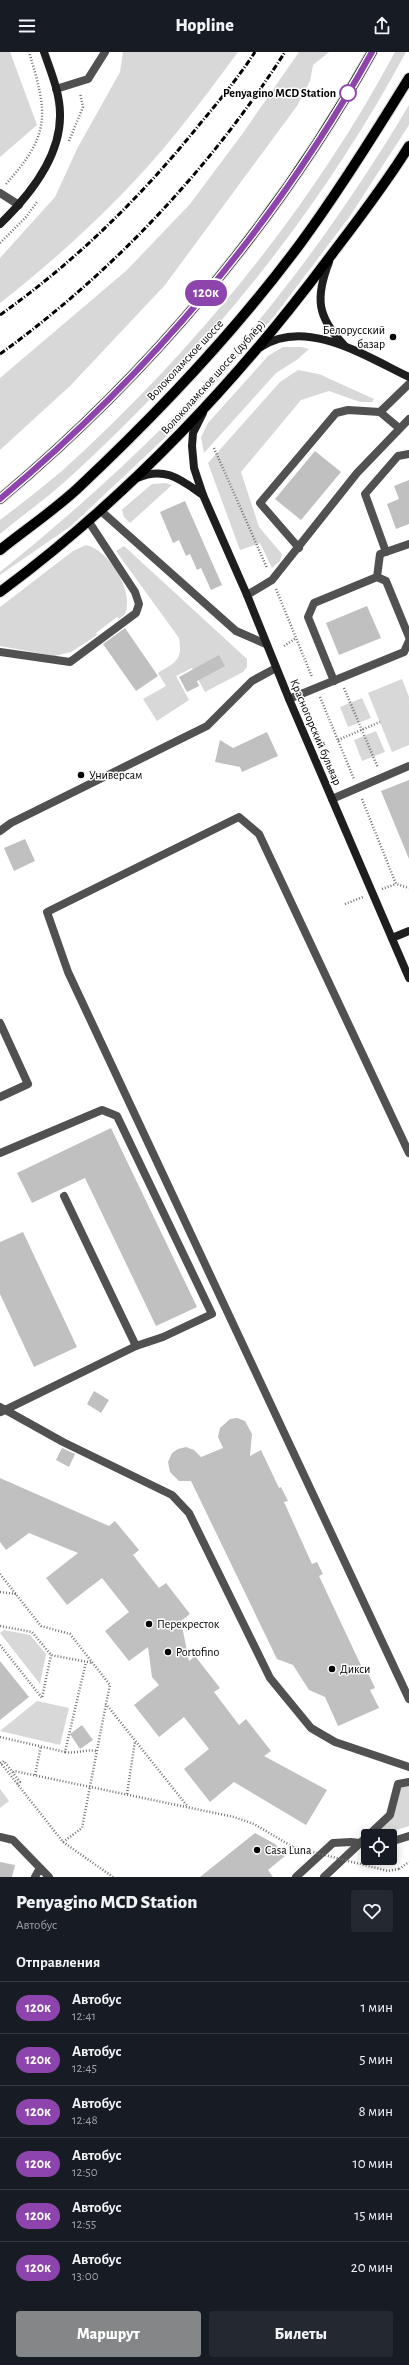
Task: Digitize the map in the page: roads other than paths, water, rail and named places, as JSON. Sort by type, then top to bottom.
[{"type":"main road","points":[[0,224],[19,205],[42,173],[54,147],[60,114],[56,89],[44,52]]},
{"type":"main road","points":[[0,500],[45,461],[100,409],[140,369],[191,312],[284,192],[352,88],[372,52]]},
{"type":"main road","name":"Волоколамское шоссе","points":[[0,550],[75,490],[150,417],[212,352],[260,295],[325,210],[409,78]]},
{"type":"main road","name":"Волоколамское шоссе (дублёр)","points":[[0,592],[89,522],[135,479],[204,410],[258,348],[331,256],[379,191],[409,146]]},
{"type":"main road","points":[[331,256],[324,275],[319,303],[327,326],[346,347]]},
{"type":"main road","points":[[258,348],[275,339],[290,336],[314,338],[346,347],[409,377]]},
{"type":"main road","name":"Красногорский бульвар","points":[[204,410],[193,433],[192,446],[194,468],[203,495],[247,595],[289,699],[409,978]]},
{"type":"main road","points":[[135,479],[149,473],[164,473],[181,479],[203,495]]},
{"type":"main road","points":[[392,938],[409,931]]},
{"type":"street","points":[[56,89],[88,79],[105,52]]},
{"type":"street","points":[[2,190],[19,205]]},
{"type":"street","points":[[380,412],[409,384]]},
{"type":"street","points":[[299,548],[260,503],[336,413],[348,410],[380,412],[398,428]]},
{"type":"street","points":[[247,595],[272,580],[299,548],[357,472],[398,428],[409,419]]},
{"type":"street","points":[[386,552],[366,494],[398,456],[409,454]]},
{"type":"street","points":[[101,511],[236,631],[266,644]]},
{"type":"street","points":[[0,652],[70,662],[136,613],[138,604],[135,592],[89,522]]},
{"type":"street","points":[[377,577],[380,554],[409,544]]},
{"type":"street","points":[[337,679],[308,617],[314,603],[377,577],[386,581],[409,637]]},
{"type":"street","points":[[289,699],[337,679],[407,653],[409,641]]},
{"type":"street","points":[[0,831],[11,823],[207,726],[252,681],[276,668]]},
{"type":"street","points":[[332,799],[409,766]]},
{"type":"street","points":[[409,1153],[259,834],[239,816],[47,912],[72,979],[409,1699]]},
{"type":"street","points":[[0,1023],[28,1084],[0,1097]]},
{"type":"street","points":[[0,1153],[102,1110],[117,1116],[212,1314],[163,1337],[136,1346],[1,1410]]},
{"type":"street","points":[[64,1196],[136,1346]]},
{"type":"street","points":[[1,1410],[172,1495],[189,1513],[270,1678],[311,1728],[334,1742],[409,1767]]},
{"type":"street","points":[[324,1877],[390,1815],[398,1784],[409,1782]]},
{"type":"street","points":[[397,1840],[409,1836]]},
{"type":"street","points":[[0,1837],[13,1840],[49,1877]]},
{"type":"street","points":[[296,1877],[333,1843],[361,1843]]},
{"type":"street","points":[[35,1877],[40,1868]]},
{"type":"railway","points":[[0,315],[55,273],[131,203],[177,152],[235,80],[255,52]]},
{"type":"railway","points":[[0,354],[41,323],[81,289],[120,254],[156,216],[191,178],[225,137],[285,52]]},
{"type":"place","name":"Penyagino MCD Station","points":[[348,93]]},
{"type":"place","name":"Белорусский базар","points":[[393,337]]},
{"type":"place","name":"Универсам","points":[[81,775]]},
{"type":"place","name":"Перекресток","points":[[149,1624]]},
{"type":"place","name":"Portofino","points":[[168,1652]]},
{"type":"place","name":"Дикси","points":[[332,1669]]},
{"type":"place","name":"Casa Luna","points":[[257,1850]]}]
